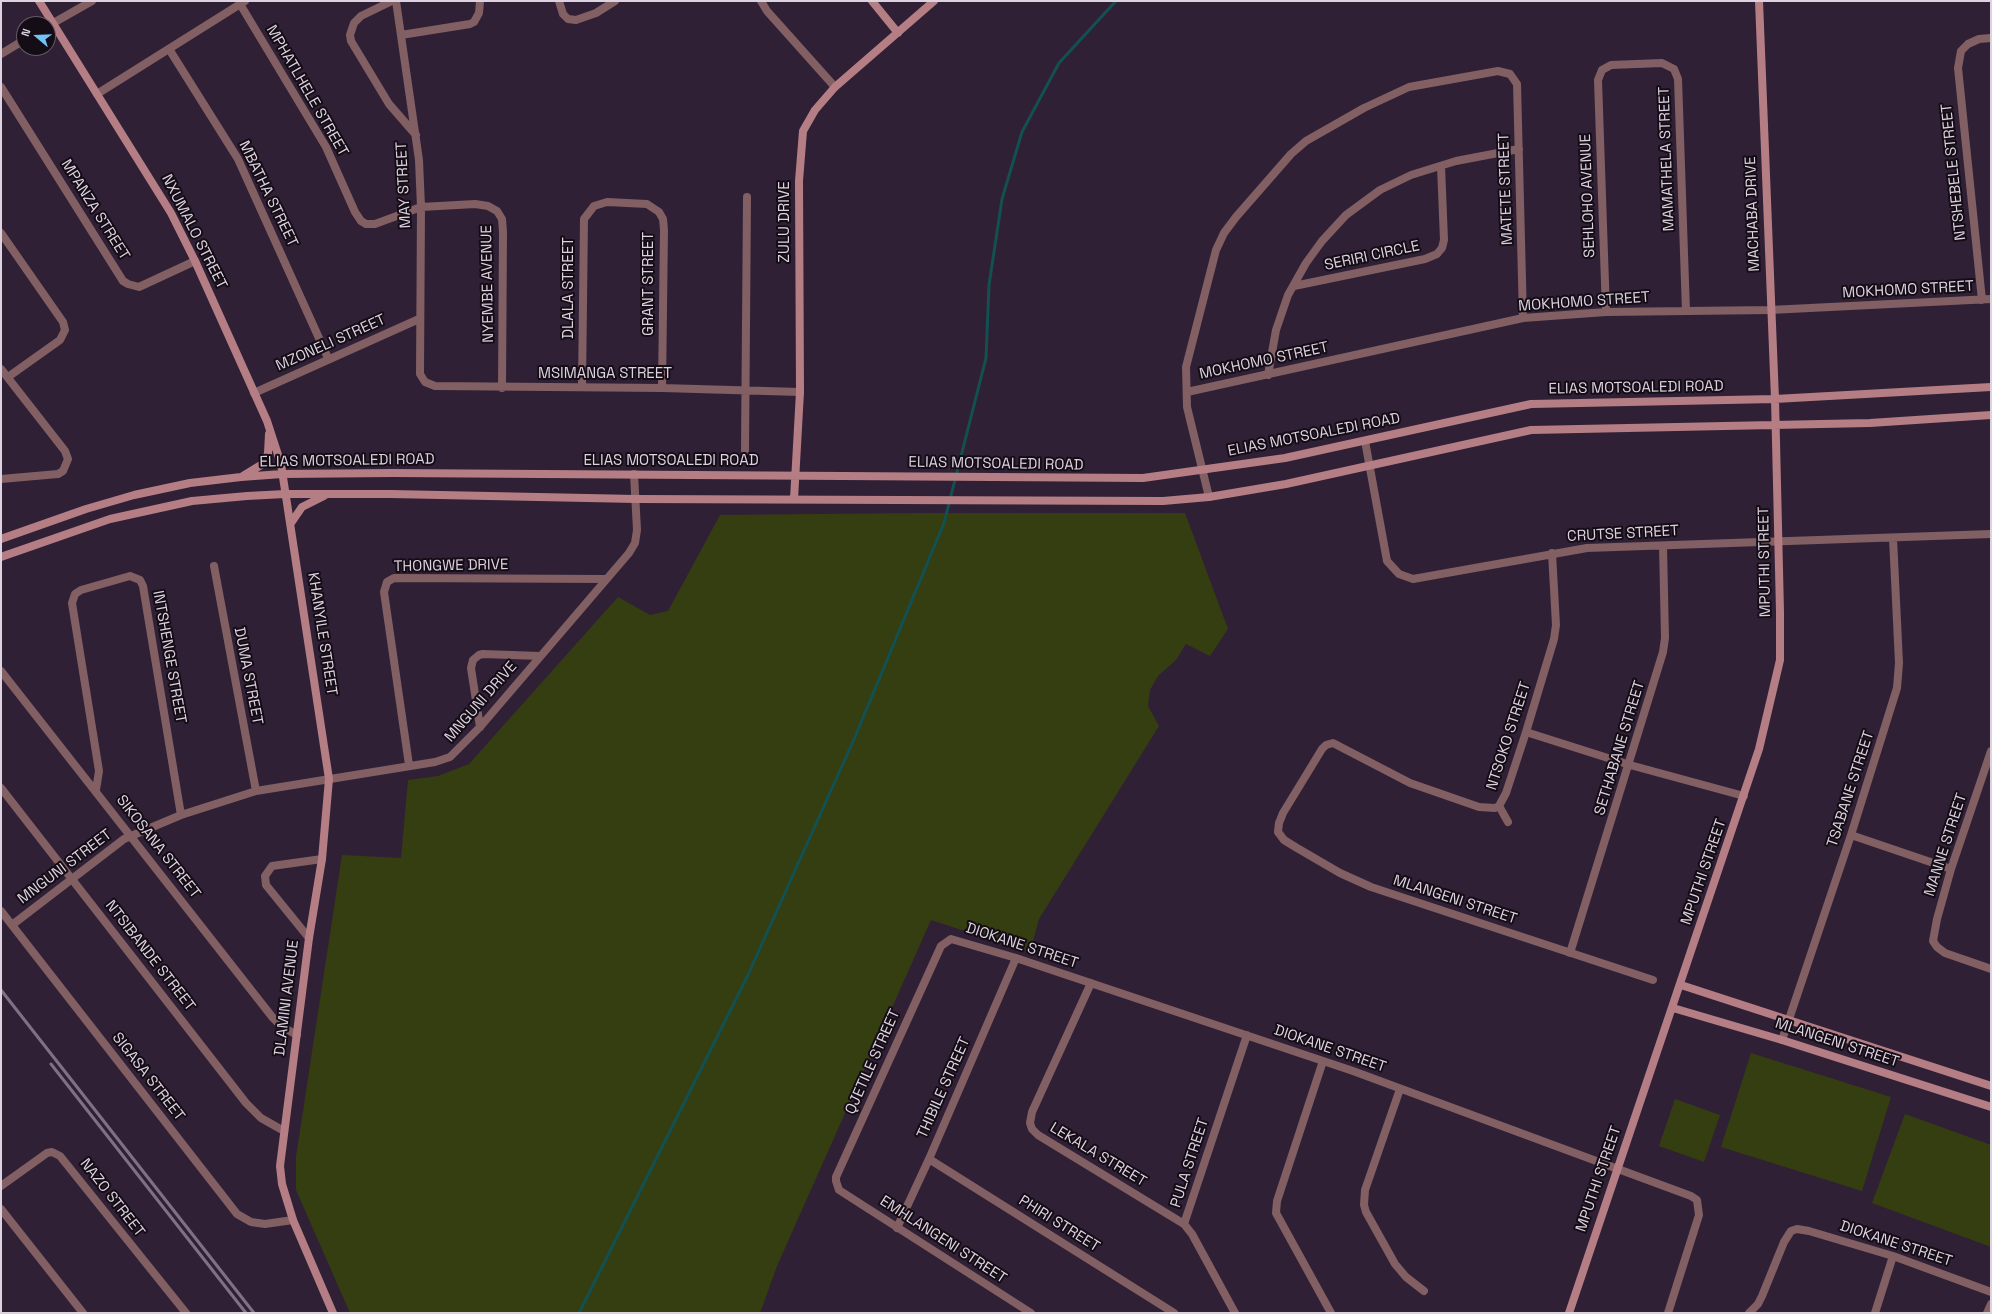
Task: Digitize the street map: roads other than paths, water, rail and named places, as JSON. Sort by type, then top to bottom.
[{"type":"main road","name":"NXUMALO STREET","points":[[39,1],[46,16]]},
{"type":"main road","points":[[872,1],[898,33]]},
{"type":"main road","name":"ZULU DRIVE","points":[[794,499],[800,392],[799,181],[803,131],[808,120],[835,87],[934,1]]},
{"type":"main road","name":"MACHABA DRIVE","points":[[1759,1],[1775,425]]},
{"type":"main road","name":"NXUMALO STREET","points":[[56,34],[97,94],[171,213],[195,261],[267,421],[281,464],[285,494]]},
{"type":"main road","name":"ELIAS MOTSOALEDI ROAD","points":[[1,539],[86,509],[134,495],[190,483],[241,477],[282,474],[796,474],[939,478],[1144,478],[1202,471],[1285,458],[1531,404],[1774,399],[1991,387]]},
{"type":"main road","points":[[1,557],[90,525],[148,510],[192,502],[285,494],[636,499],[1136,502],[1188,500],[1286,484],[1531,430],[1870,423],[1991,415]]},
{"type":"main road","points":[[241,477],[261,465],[266,459],[269,442],[267,421]]},
{"type":"main road","name":"MPUTHI STREET","points":[[1569,1313],[1744,796],[1759,749],[1780,660],[1775,425]]},
{"type":"main road","name":"KHANYILE STREET","points":[[285,494],[291,523],[329,779]]},
{"type":"main road","points":[[291,523],[302,507],[326,495]]},
{"type":"main road","name":"DLAMINI AVENUE","points":[[329,779],[322,858],[309,938],[280,1166],[282,1184],[293,1220],[333,1313]]},
{"type":"main road","name":"MLANGENI STREET","points":[[1681,985],[1991,1086]]},
{"type":"main road","name":"MLANGENI STREET","points":[[1673,1008],[1782,1040],[1991,1107]]},
{"type":"street","points":[[56,22],[92,1]]},
{"type":"street","points":[[392,1],[361,16],[354,23],[350,35],[351,41],[389,104],[416,135]]},
{"type":"street","name":"MAY STREET","points":[[396,1],[416,135],[421,207],[419,319],[420,370]]},
{"type":"street","points":[[401,35],[470,24],[474,22],[479,13],[480,1]]},
{"type":"street","points":[[559,1],[563,14],[568,19],[576,20],[596,13],[615,1]]},
{"type":"street","points":[[761,1],[767,10],[835,87]]},
{"type":"street","points":[[97,94],[242,3]]},
{"type":"street","name":"MPHATLHELE STREET","points":[[242,3],[326,147],[358,218],[366,224],[370,224],[421,207]]},
{"type":"street","name":"NTSHEBELE STREET","points":[[1982,300],[1958,68],[1961,51],[1968,44],[1979,39],[1991,38]]},
{"type":"street","points":[[1,54],[16,45]]},
{"type":"street","name":"MBATHA STREET","points":[[169,49],[238,159],[328,358]]},
{"type":"street","name":"MAMATHELA STREET","points":[[1598,80],[1602,70],[1611,64],[1662,63],[1674,69],[1677,74],[1686,311]]},
{"type":"street","name":"MATETE STREET","points":[[1187,392],[1186,367],[1189,351],[1216,250],[1224,233],[1291,154],[1313,137],[1364,108],[1410,87],[1498,71],[1510,74],[1517,84],[1523,318]]},
{"type":"street","name":"SEHLOHO AVENUE","points":[[1598,80],[1606,312]]},
{"type":"street","name":"MPANZA STREET","points":[[1,87],[123,281],[140,287],[195,261]]},
{"type":"street","name":"SERIRI CIRCLE","points":[[1268,374],[1276,330],[1288,295],[1306,263],[1322,240],[1346,215],[1363,201],[1380,190],[1411,175],[1441,166],[1519,149]]},
{"type":"street","name":"SERIRI CIRCLE","points":[[1294,286],[1425,259],[1437,254],[1442,248],[1444,240],[1441,166]]},
{"type":"street","points":[[745,451],[747,197]]},
{"type":"street","name":"DLALA STREET","points":[[582,388],[584,219],[594,206],[607,202]]},
{"type":"street","name":"GRANT STREET","points":[[607,202],[647,204],[659,212],[663,219],[662,388]]},
{"type":"street","name":"NYEMBE AVENUE","points":[[421,207],[475,204],[488,206],[497,211],[502,219],[504,232],[502,388]]},
{"type":"street","points":[[1,233],[62,322],[65,330],[60,340],[8,377]]},
{"type":"street","name":"MOKHOMO STREET","points":[[1187,392],[1523,318],[1606,312],[1770,310],[1991,300]]},
{"type":"street","name":"MZONELI STREET","points":[[254,392],[419,319]]},
{"type":"street","points":[[1,369],[67,455],[67,465],[63,471],[58,474],[1,479]]},
{"type":"street","name":"MSIMANGA STREET","points":[[420,370],[422,378],[429,384],[435,386],[502,388],[745,389],[800,392]]},
{"type":"street","points":[[1187,392],[1188,407],[1209,497]]},
{"type":"street","name":"CRUTSE STREET","points":[[1365,441],[1387,561],[1399,574],[1413,579],[1552,553],[1587,548],[1991,534]]},
{"type":"street","name":"MNGUNI DRIVE","points":[[181,815],[256,791],[435,762],[450,758],[480,727],[629,553],[635,543],[636,499],[634,474]]},
{"type":"street","name":"TSABANE STREET","points":[[1782,1040],[1851,836],[1891,711],[1899,676],[1893,538]]},
{"type":"street","name":"SETHABANE STREET","points":[[1570,953],[1630,765],[1664,652],[1663,546]]},
{"type":"street","name":"NTSOKO STREET","points":[[1283,813],[1322,749],[1326,745],[1333,743],[1410,783],[1479,808],[1495,808],[1499,806],[1506,793],[1526,732],[1555,632],[1552,553]]},
{"type":"street","name":"DUMA STREET","points":[[214,566],[256,791]]},
{"type":"street","name":"INTSHENGE STREET","points":[[96,790],[99,771],[72,604],[75,594],[81,590],[130,576],[140,580],[143,586],[181,815]]},
{"type":"street","name":"THONGWE DRIVE","points":[[409,766],[384,592],[384,587],[387,582],[394,578],[606,580]]},
{"type":"street","points":[[480,727],[471,668],[473,660],[479,655],[483,654],[540,656]]},
{"type":"street","name":"SIKOSANA STREET","points":[[1,671],[96,790],[273,1018],[281,1026],[297,1035]]},
{"type":"street","points":[[1526,732],[1630,765],[1744,796]]},
{"type":"street","name":"MANNE STREET","points":[[1991,751],[1989,765],[1951,869],[1934,931],[1933,941],[1937,947],[1953,957],[1991,969]]},
{"type":"street","name":"NTSIBANDE STREET","points":[[1,788],[246,1103],[261,1118],[284,1131]]},
{"type":"street","points":[[1499,806],[1508,822]]},
{"type":"street","name":"MLANGENI STREET","points":[[1283,813],[1278,827],[1280,836],[1284,840],[1356,881],[1395,896],[1654,980]]},
{"type":"street","name":"MNGUNI STREET","points":[[12,925],[72,878],[131,835],[181,815]]},
{"type":"street","points":[[1851,836],[1951,869]]},
{"type":"street","points":[[309,938],[266,885],[265,876],[272,866],[322,858]]},
{"type":"street","name":"SIGASA STREET","points":[[1,911],[238,1214],[252,1222],[265,1224],[293,1220]]},
{"type":"street","name":"DIOKANE STREET","points":[[941,946],[947,940],[955,938],[1016,958],[1323,1061],[1691,1196],[1697,1200],[1699,1210],[1697,1223],[1668,1313]]},
{"type":"street","name":"QJETILE STREET","points":[[839,1190],[836,1177],[941,946]]},
{"type":"street","name":"THIBILE STREET","points":[[897,1228],[929,1159],[1016,958]]},
{"type":"street","name":"LEKALA STREET","points":[[1090,983],[1032,1112],[1030,1123],[1038,1135],[1184,1224]]},
{"type":"street","name":"PULA STREET","points":[[1235,1313],[1192,1234],[1184,1224],[1247,1035]]},
{"type":"street","points":[[1323,1061],[1277,1201],[1276,1213],[1331,1313]]},
{"type":"street","points":[[1400,1089],[1365,1190],[1364,1205],[1366,1212],[1395,1264],[1406,1277],[1424,1291]]},
{"type":"street","name":"NAZO STREET","points":[[1,1186],[47,1153],[52,1152],[60,1156],[186,1313]]},
{"type":"street","name":"PHIRI STREET","points":[[929,1159],[1174,1313]]},
{"type":"street","name":"EMHLANGENI STREET","points":[[839,1190],[1031,1313]]},
{"type":"street","points":[[1,1209],[83,1313]]},
{"type":"street","name":"DIOKANE STREET","points":[[1749,1313],[1758,1304],[1762,1296],[1784,1242],[1791,1231],[1802,1229],[1893,1256],[1991,1292]]},
{"type":"street","points":[[1874,1313],[1893,1256]]},
{"type":"street","points":[[1988,1313],[1991,1304]]},
{"type":"waterway","points":[[579,1313],[748,975],[855,737],[944,523],[986,358],[989,285],[1002,199],[1022,132],[1059,63],[1116,1]]},
{"type":"railway","points":[[1,990],[254,1313]]},
{"type":"railway","points":[[51,1064],[246,1313]]}]
